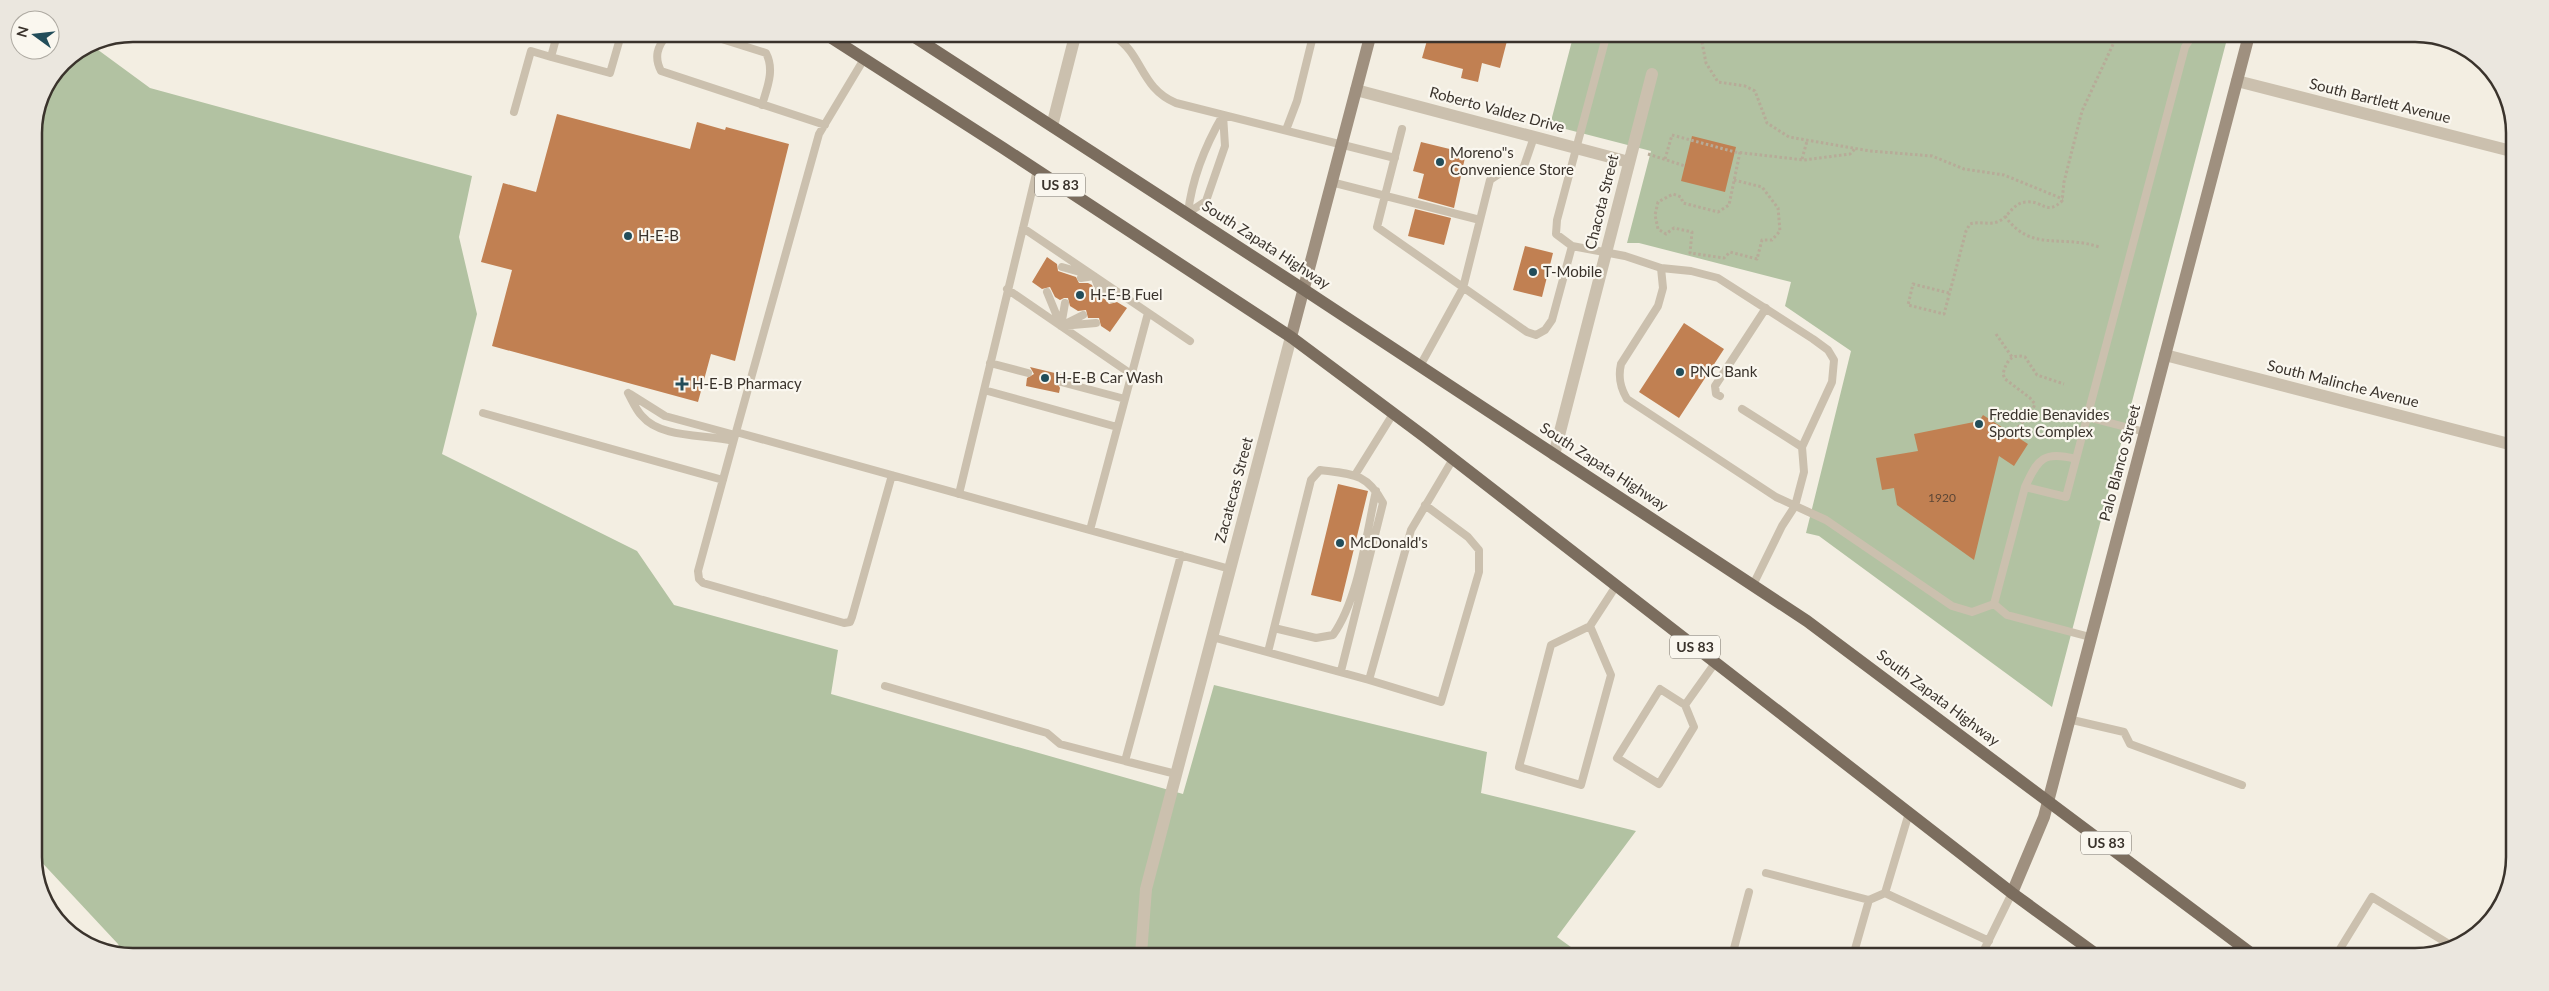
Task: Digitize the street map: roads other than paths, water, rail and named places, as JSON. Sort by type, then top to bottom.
[{"type":"main road","name":"US 83","points":[[838,42],[1291,337],[1453,459],[2012,893],[2089,948]]},
{"type":"main road","name":"South Zapata Highway","points":[[922,42],[1188,213],[1807,621],[2244,948]]},
{"type":"street","points":[[1052,126],[1073,42]]},
{"type":"street","name":"Zacatecas Street","points":[[1141,948],[1146,889],[1369,42]]},
{"type":"street","name":"Palo Blanco Street","points":[[2012,893],[2044,817],[2068,719],[2247,42]]},
{"type":"street","name":"Chacota Street","points":[[1554,455],[1652,74]]},
{"type":"street","name":"South Bartlett Avenue","points":[[2237,80],[2506,150]]},
{"type":"street","name":"Roberto Valdez Drive","points":[[1356,90],[1629,162]]},
{"type":"street","name":"South Malinche Avenue","points":[[2165,355],[2506,442]]},
{"type":"lane","points":[[551,57],[555,42]]},
{"type":"lane","points":[[514,112],[531,51],[610,73],[620,42]]},
{"type":"lane","points":[[661,42],[656,60],[662,72],[825,125]]},
{"type":"lane","points":[[731,42],[766,53],[771,61],[771,73],[762,105]]},
{"type":"lane","points":[[1123,42],[1152,88],[1164,98],[1223,115],[1394,158]]},
{"type":"lane","points":[[1286,130],[1297,101],[1312,42]]},
{"type":"lane","points":[[1605,42],[1557,220],[1556,234],[1572,246],[1606,254],[1625,256],[1661,268],[1691,270],[1718,278],[1814,339],[1828,350],[1834,360],[1832,382],[1802,447],[1804,472],[1795,506],[1782,526],[1753,585]]},
{"type":"lane","points":[[2025,486],[2066,497],[2188,42]]},
{"type":"lane","points":[[864,59],[825,125],[816,146],[698,571],[699,579],[703,583],[844,623],[850,622],[892,475]]},
{"type":"lane","points":[[1188,213],[1190,191],[1207,141],[1223,115]]},
{"type":"lane","points":[[1188,213],[1206,202],[1225,146],[1223,115]]},
{"type":"lane","points":[[1402,129],[1377,227],[1526,332],[1536,335],[1545,330],[1552,320],[1572,246]]},
{"type":"lane","points":[[1420,366],[1463,288],[1490,180],[1505,170],[1523,169],[1534,137]]},
{"type":"lane","points":[[959,494],[1037,170]]},
{"type":"lane","points":[[1331,182],[1480,220]]},
{"type":"lane","points":[[1022,228],[1190,341]]},
{"type":"lane","points":[[1062,267],[1094,276],[1112,299]]},
{"type":"lane","points":[[1661,268],[1664,288],[1658,306],[1621,364],[1618,374],[1621,389],[1627,399],[1776,498],[1826,520],[1952,606],[1972,612],[1994,604]]},
{"type":"lane","points":[[1081,278],[1094,276]]},
{"type":"lane","points":[[1094,276],[1100,290]]},
{"type":"lane","points":[[1008,289],[1131,374]]},
{"type":"lane","points":[[1047,292],[1061,326]]},
{"type":"lane","points":[[1061,326],[1065,303]]},
{"type":"lane","points":[[1720,396],[1716,394],[1715,386],[1766,308]]},
{"type":"lane","points":[[1090,530],[1148,312]]},
{"type":"lane","points":[[1061,326],[1083,315]]},
{"type":"lane","points":[[1061,326],[1096,323]]},
{"type":"lane","points":[[990,363],[1028,373]]},
{"type":"lane","points":[[1061,382],[1125,399]]},
{"type":"lane","points":[[984,390],[1117,427]]},
{"type":"lane","points":[[735,436],[693,437],[657,427],[642,416],[628,393],[665,416],[735,436],[892,475],[1230,569]]},
{"type":"lane","points":[[1742,409],[1802,447]]},
{"type":"lane","points":[[483,413],[723,480]]},
{"type":"lane","points":[[1355,475],[1393,414]]},
{"type":"lane","points":[[2087,417],[2145,432]]},
{"type":"lane","points":[[1994,604],[2025,486],[2032,472],[2047,456],[2054,454],[2076,459]]},
{"type":"lane","points":[[1368,680],[1411,530],[1453,459]]},
{"type":"lane","points":[[1268,652],[1311,480],[1320,470],[1355,475],[1368,481],[1383,503],[1341,671]]},
{"type":"lane","points":[[1274,628],[1316,638],[1333,635],[1343,620],[1357,574],[1376,491]]},
{"type":"lane","points":[[1212,638],[1341,671],[1441,702],[1479,572],[1479,550],[1468,537],[1425,505]]},
{"type":"lane","points":[[1125,761],[1181,555]]},
{"type":"lane","points":[[1590,626],[1611,675],[1582,785],[1519,767],[1551,644],[1590,626],[1616,586]]},
{"type":"lane","points":[[1994,604],[2007,615],[2090,637]]},
{"type":"lane","points":[[1685,705],[1715,663]]},
{"type":"lane","points":[[885,686],[1047,733],[1060,744],[1176,774]]},
{"type":"lane","points":[[1660,689],[1685,705],[1694,727],[1659,784],[1617,758],[1660,689]]},
{"type":"lane","points":[[2068,719],[2124,732],[2130,744],[2242,785]]},
{"type":"lane","points":[[1885,893],[1910,813]]},
{"type":"lane","points":[[1766,873],[1869,900],[1885,893],[1989,941]]},
{"type":"lane","points":[[1734,948],[1749,892]]},
{"type":"lane","points":[[1985,948],[2012,893]]},
{"type":"lane","points":[[2341,948],[2372,898],[2447,943]]},
{"type":"lane","points":[[1855,948],[1869,900]]},
{"type":"place","name":"Moreno\"s Convenience Store","points":[[1440,162]]},
{"type":"place","name":"H-E-B","points":[[628,236]]},
{"type":"place","name":"T-Mobile","points":[[1533,272]]},
{"type":"place","name":"H-E-B Fuel","points":[[1080,295]]},
{"type":"place","name":"PNC Bank","points":[[1680,372]]},
{"type":"place","name":"H-E-B Car Wash","points":[[1045,378]]},
{"type":"place","name":"H-E-B Pharmacy","points":[[682,384]]},
{"type":"place","name":"Freddie Benavides Sports Complex","points":[[1979,424]]},
{"type":"place","name":"McDonald's","points":[[1340,543]]}]
